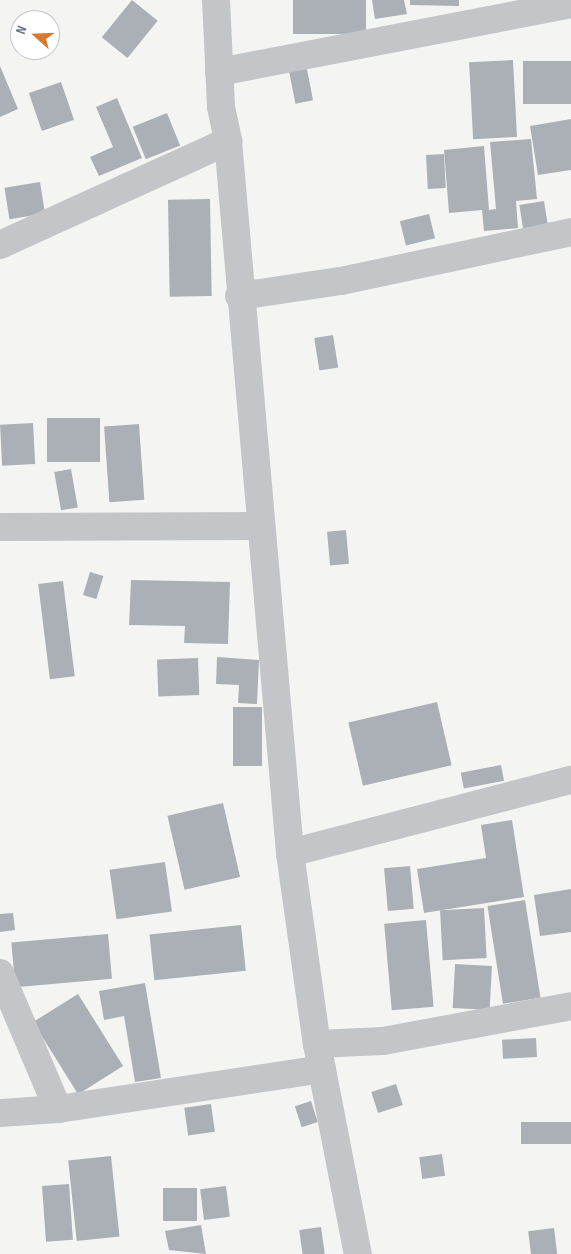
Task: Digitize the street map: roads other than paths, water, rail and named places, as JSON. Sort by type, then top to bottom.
[{"type":"street","points":[[216,0],[219,72],[228,141],[239,296],[290,854],[320,1056],[358,1254]]},
{"type":"street","points":[[219,72],[571,4]]},
{"type":"street","points":[[0,245],[228,141]]},
{"type":"street","points":[[239,296],[341,282],[571,232]]},
{"type":"street","points":[[0,527],[260,526]]},
{"type":"street","points":[[290,854],[571,780]]},
{"type":"street","points":[[0,973],[58,1109]]},
{"type":"street","points":[[0,1113],[58,1109],[320,1056],[383,1041],[571,1006]]}]
